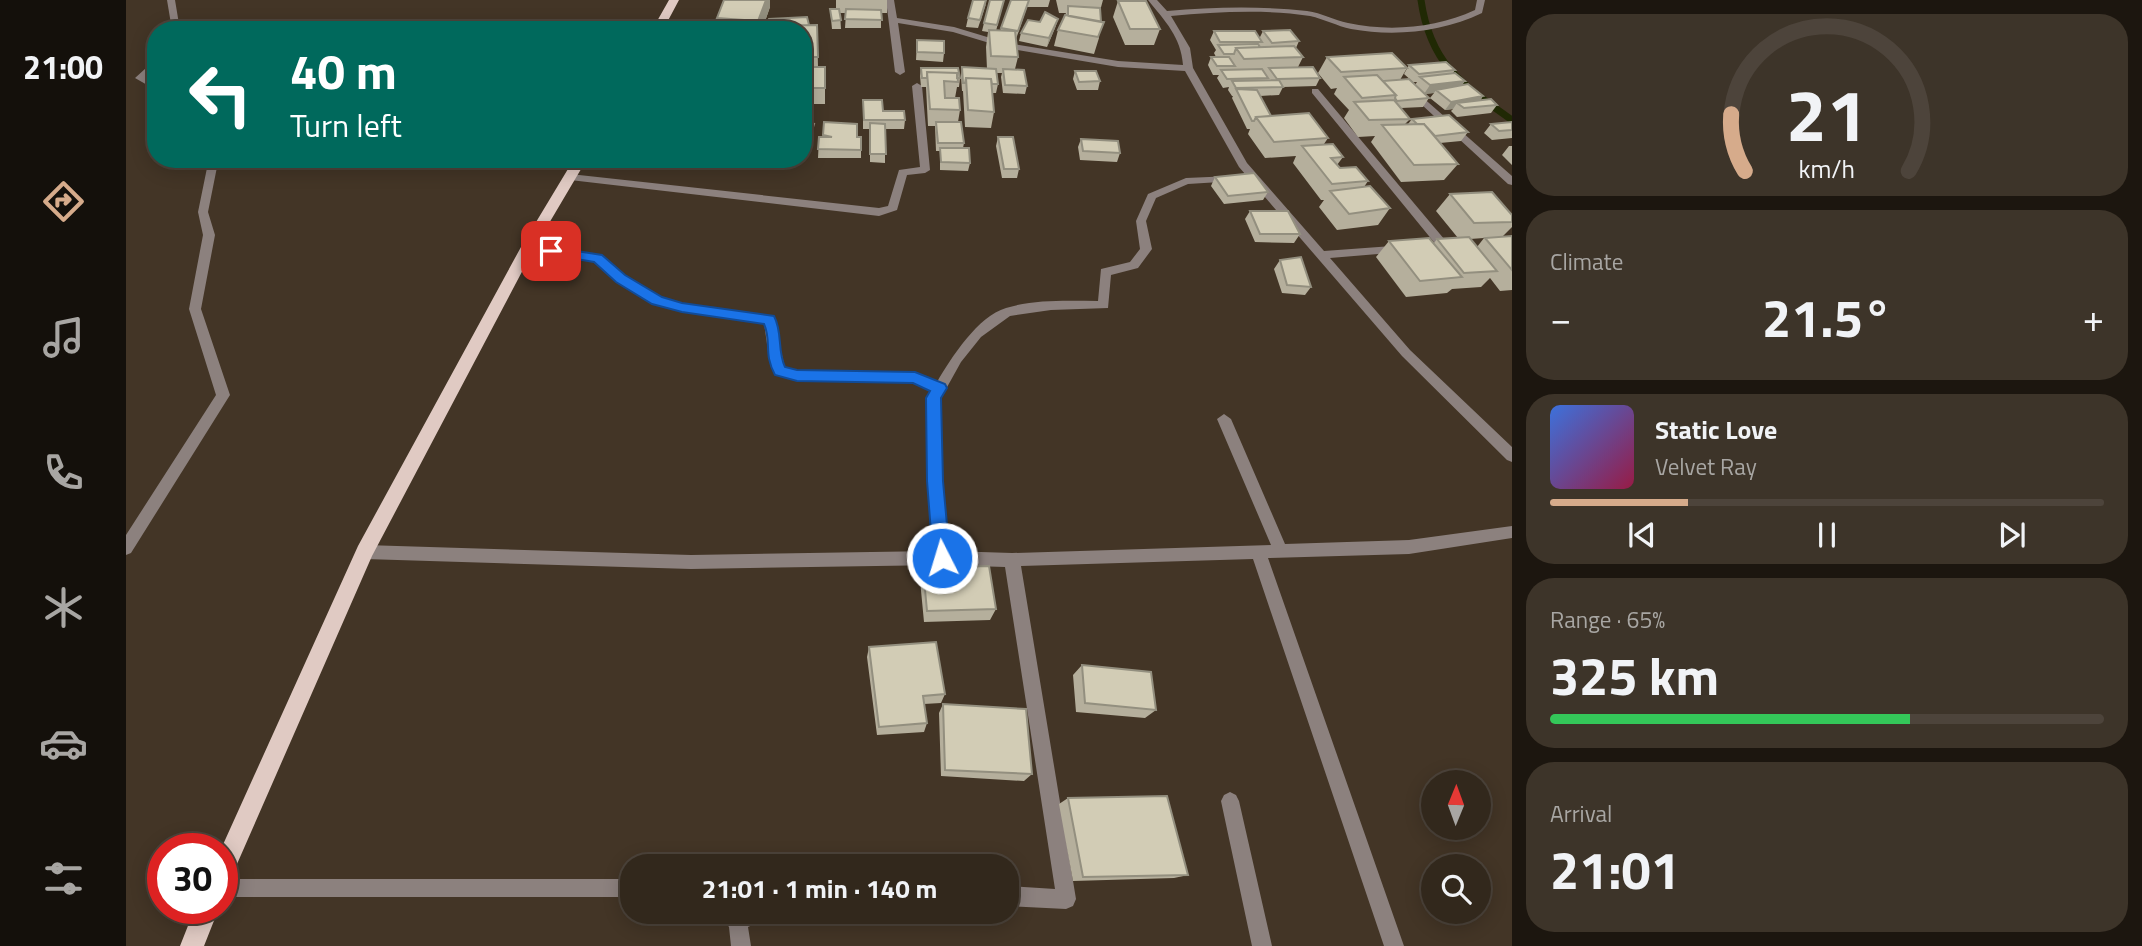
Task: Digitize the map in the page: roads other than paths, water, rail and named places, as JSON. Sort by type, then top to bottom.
[{"type":"main road","points":[[662,21],[674,0]]},
{"type":"main road","points":[[238,836],[365,552],[528,247],[576,168]]},
{"type":"main road","points":[[192,946],[201,924]]},
{"type":"street","points":[[171,0],[175,21]]},
{"type":"street","points":[[890,0],[900,72]]},
{"type":"street","points":[[1152,0],[1165,14],[1186,48],[1188,68],[1243,165],[1406,353],[1512,456]]},
{"type":"street","points":[[1165,14],[1221,11],[1314,14],[1337,23],[1406,29],[1462,21],[1479,12],[1481,0]]},
{"type":"street","points":[[893,20],[954,30],[1006,45],[1118,64],[1188,68]]},
{"type":"street","points":[[147,71],[140,78],[147,82]]},
{"type":"street","points":[[1403,83],[1512,182]]},
{"type":"street","points":[[570,177],[879,212],[893,208],[903,172],[925,170],[917,86]]},
{"type":"street","points":[[1315,91],[1452,249],[1369,249],[1320,255]]},
{"type":"street","points":[[126,548],[223,395],[195,309],[209,235],[203,212],[213,168]]},
{"type":"street","points":[[942,558],[935,481],[934,398],[977,334],[1007,312],[1051,306],[1104,305],[1105,272],[1134,265],[1146,249],[1141,221],[1152,196],[1186,181],[1255,179]]},
{"type":"street","points":[[528,247],[598,258],[620,279],[657,300],[682,307],[769,319],[775,332],[773,356],[780,371],[797,376],[915,377],[939,388]]},
{"type":"street","points":[[1224,419],[1282,552]]},
{"type":"street","points":[[365,552],[691,562],[942,558],[1012,560],[1409,547],[1512,532]]},
{"type":"street","points":[[1258,552],[1394,946]]},
{"type":"street","points":[[1012,560],[1066,899],[1019,897]]},
{"type":"street","points":[[1230,801],[1262,946]]},
{"type":"street","points":[[238,888],[620,888]]},
{"type":"street","points":[[735,924],[741,946]]},
{"type":"waterway","points":[[1421,0],[1432,41],[1451,71],[1512,120]]}]
